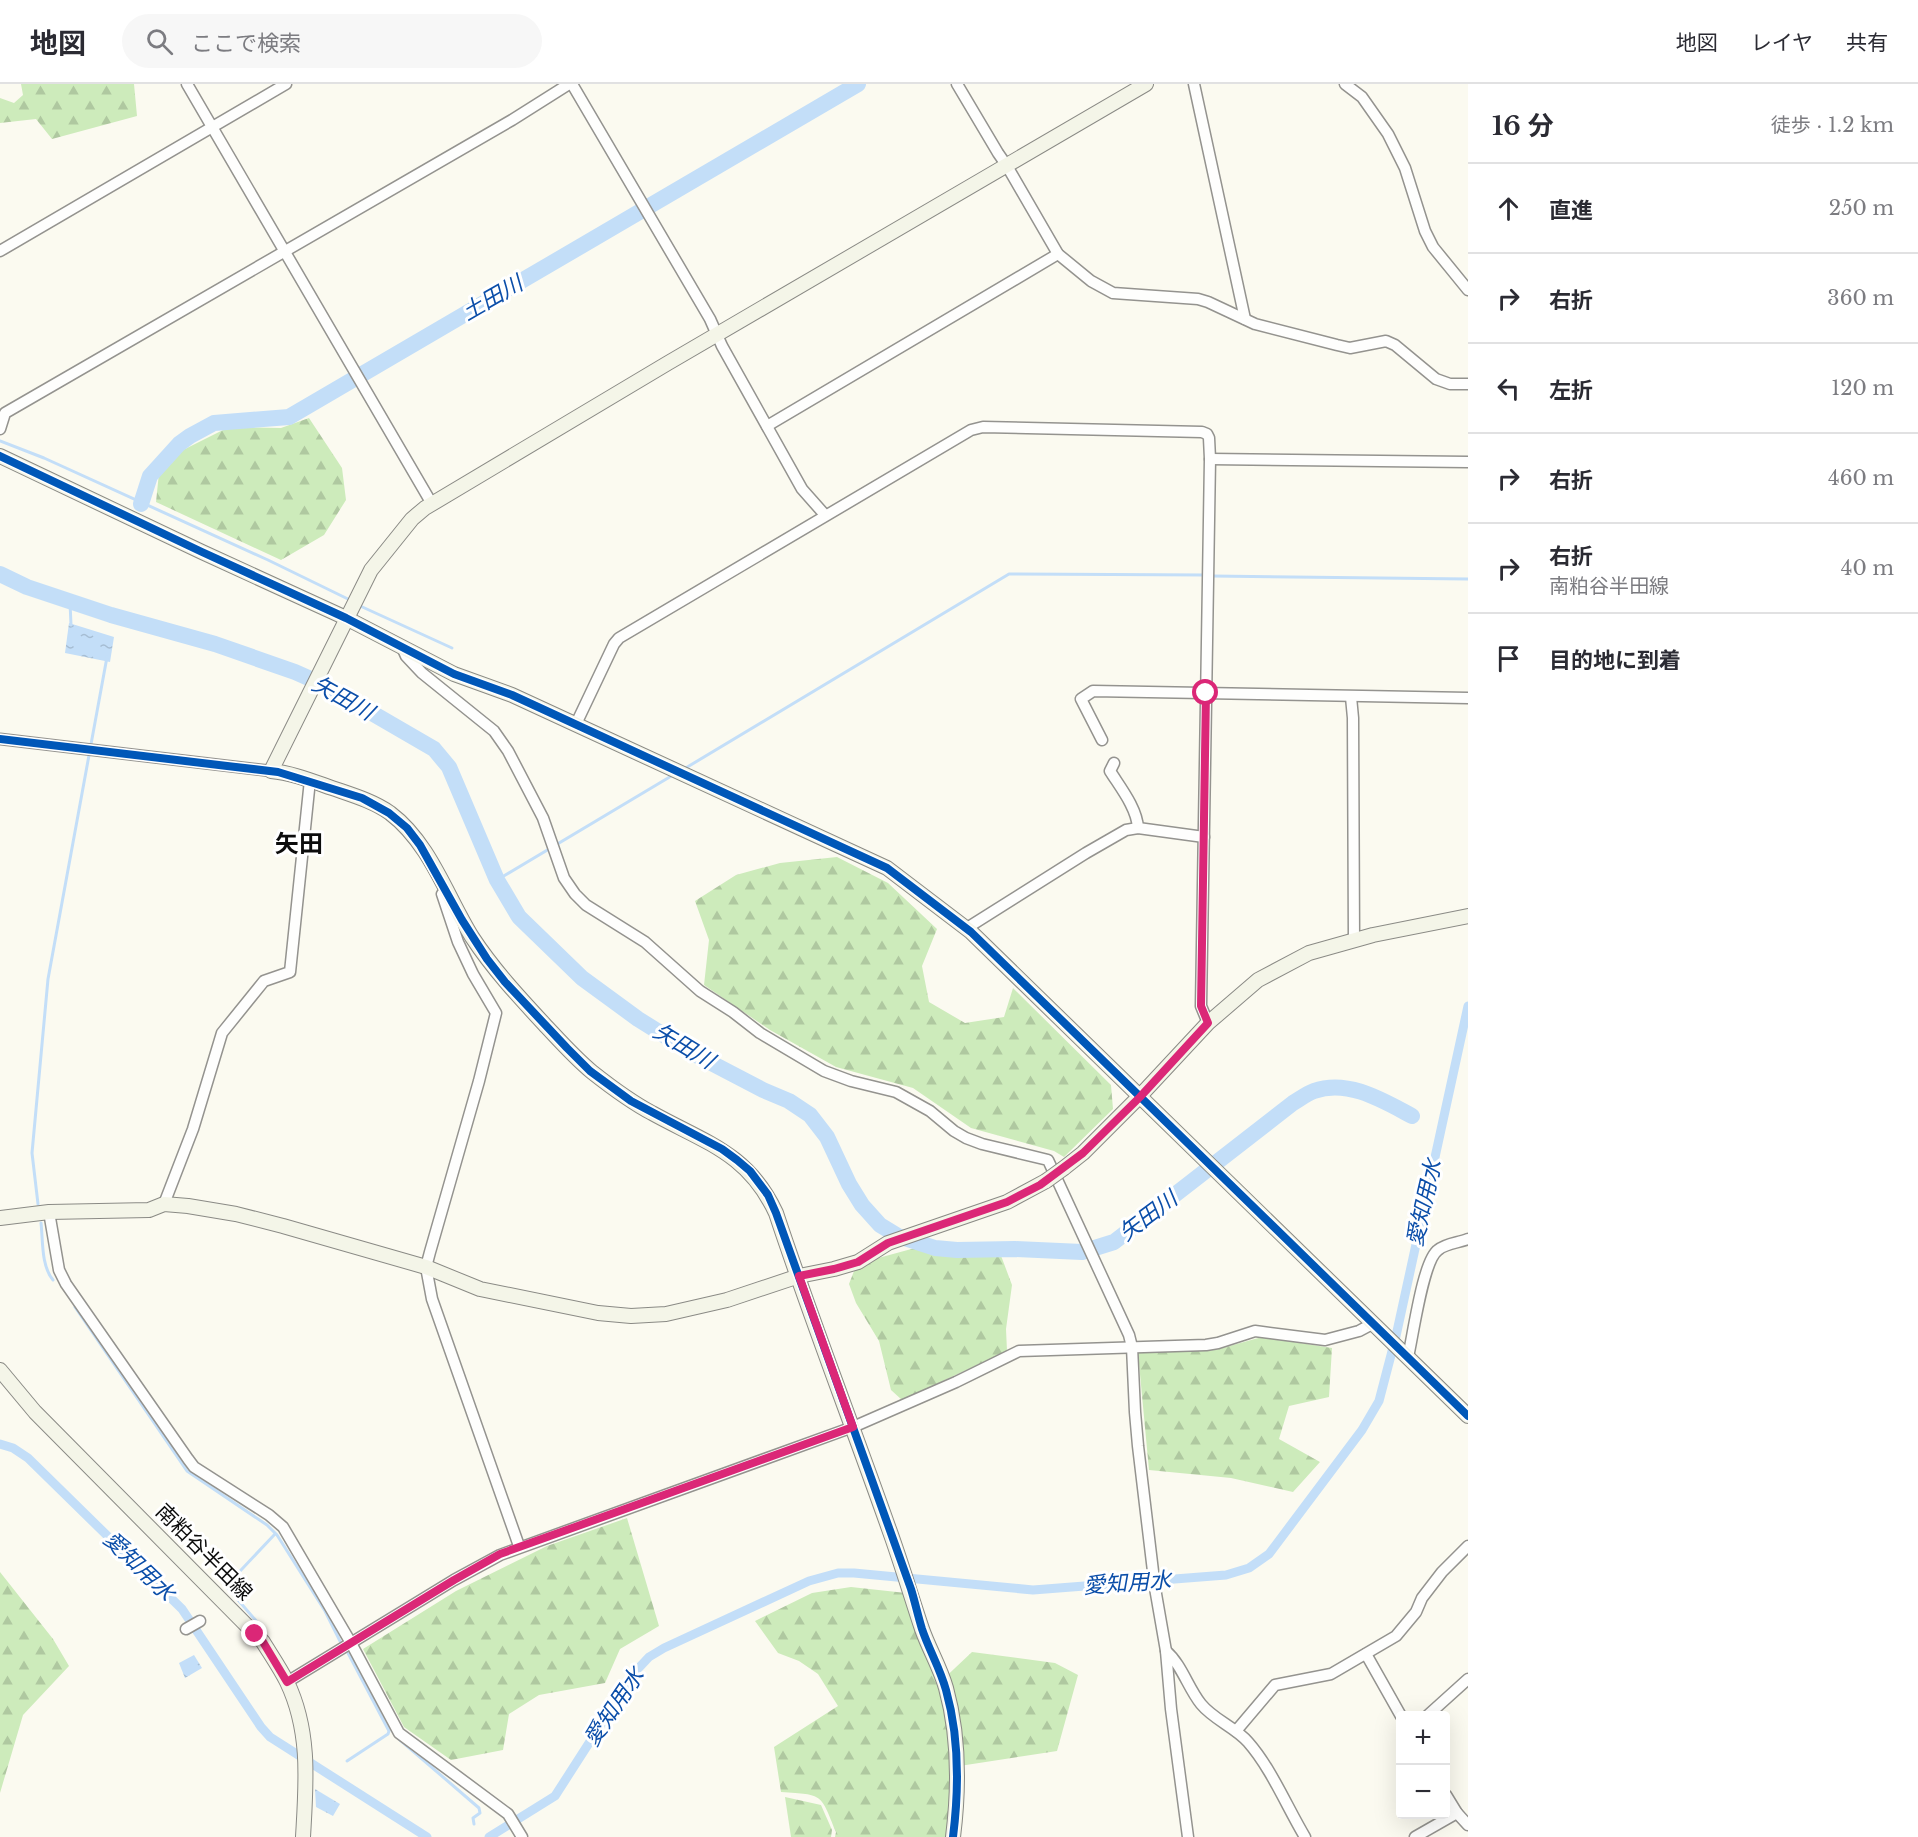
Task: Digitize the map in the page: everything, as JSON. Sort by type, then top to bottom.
[{"type":"street","points":[[187,84],[432,504]]},
{"type":"street","points":[[0,251],[286,84]]},
{"type":"street","points":[[0,429],[3,410],[502,126],[571,84],[719,335],[722,346],[802,489],[825,514]]},
{"type":"street","points":[[957,84],[1058,254],[1091,281],[1113,293],[1198,299],[1255,324],[1350,348],[1386,341],[1395,345],[1436,379],[1450,384],[1468,384]]},
{"type":"street","points":[[271,771],[371,570],[390,543],[412,519],[456,488],[1146,84]]},
{"type":"street","points":[[1194,84],[1245,319]]},
{"type":"street","points":[[1345,84],[1362,96],[1388,134],[1406,168],[1425,231],[1433,247],[1468,290]]},
{"type":"street","points":[[767,426],[1058,254]]},
{"type":"street","points":[[576,724],[619,638],[960,435],[983,427],[1202,432],[1207,434],[1210,459],[1201,1006],[1208,1023]]},
{"type":"street","points":[[0,456],[346,618],[454,674],[512,695],[887,868],[967,928],[1468,1416]]},
{"type":"street","points":[[1210,459],[1468,462]]},
{"type":"street","points":[[402,646],[406,656],[422,674],[494,730],[508,751],[543,818],[564,878],[586,905],[630,931],[700,991],[760,1033],[824,1071],[851,1081],[896,1092],[930,1111],[966,1138],[1048,1160],[1129,1335],[1132,1347],[1134,1412],[1188,1837]]},
{"type":"street","points":[[1102,740],[1081,699],[1093,692],[1468,698]]},
{"type":"street","points":[[1351,697],[1354,941]]},
{"type":"street","points":[[0,739],[271,771],[310,780],[362,798],[389,813],[407,828],[420,845],[472,937],[505,982],[590,1071],[651,1113],[722,1149],[750,1171],[768,1195],[799,1276],[911,1589],[923,1631],[935,1657],[949,1703],[956,1771],[953,1837]]},
{"type":"street","points":[[1114,763],[1110,771],[1133,811],[1138,828]]},
{"type":"street","points":[[164,1204],[193,1129],[222,1034],[264,981],[290,972],[310,780]]},
{"type":"street","points":[[967,928],[1126,830],[1138,828],[1204,837]]},
{"type":"street","points":[[446,889],[442,894],[458,942],[473,974],[496,1013],[482,1071],[426,1267],[432,1299],[519,1546]]},
{"type":"street","points":[[0,1218],[49,1212],[149,1210],[164,1204],[188,1206],[255,1219],[426,1267],[480,1289],[598,1313],[631,1316],[666,1314],[727,1300],[799,1276],[858,1262],[888,1243],[1007,1202],[1046,1181],[1083,1153],[1140,1097],[1208,1023],[1241,992],[1274,970],[1309,953],[1373,935],[1468,916]]},
{"type":"street","points":[[49,1212],[59,1270],[66,1284],[194,1467],[283,1527],[351,1643],[399,1733],[508,1814],[520,1833]]},
{"type":"street","points":[[1405,1354],[1431,1256],[1446,1245],[1457,1244],[1468,1239]]},
{"type":"street","points":[[287,1682],[500,1554],[853,1427],[956,1382],[1019,1351],[1218,1343],[1255,1331],[1325,1340],[1352,1333],[1374,1323]]},
{"type":"street","name":"南粕谷半田線","points":[[0,1370],[35,1412],[263,1642],[287,1682],[300,1717],[307,1760],[303,1837]]},
{"type":"street","points":[[1236,1731],[1275,1684],[1330,1674],[1402,1631],[1416,1612],[1422,1598],[1442,1572],[1468,1546]]},
{"type":"street","points":[[186,1629],[200,1621]]},
{"type":"street","points":[[1166,1651],[1174,1659],[1203,1707],[1236,1731],[1256,1752],[1305,1837]]},
{"type":"street","points":[[1366,1654],[1398,1711]]},
{"type":"street","points":[[1433,1711],[1468,1679]]},
{"type":"street","points":[[1450,1802],[1468,1825]]},
{"type":"street","points":[[1415,1837],[1457,1813]]},
{"type":"green space","points":[[21,84],[134,84],[137,116],[52,139],[36,119],[0,123],[0,98],[14,103],[23,95]]},
{"type":"green space","points":[[309,418],[342,468],[346,500],[324,535],[281,560],[156,502],[159,473],[181,451],[229,427],[281,428]]},
{"type":"green space","points":[[837,857],[888,883],[937,929],[922,966],[929,1002],[965,1023],[1004,1017],[1013,988],[1111,1085],[1113,1109],[1064,1157],[1054,1151],[971,1128],[913,1088],[836,1067],[770,1030],[704,985],[709,940],[695,901],[736,875],[780,863]]},
{"type":"green space","points":[[915,1248],[951,1254],[1000,1253],[1012,1285],[1006,1329],[1007,1351],[902,1400],[891,1390],[879,1341],[856,1303],[849,1284],[856,1266]]},
{"type":"green space","points":[[1262,1337],[1332,1348],[1329,1397],[1289,1406],[1279,1439],[1320,1462],[1293,1492],[1231,1478],[1149,1470],[1138,1353],[1215,1350]]},
{"type":"green space","points":[[627,1518],[659,1626],[620,1649],[605,1683],[539,1695],[509,1714],[503,1750],[451,1760],[404,1727],[363,1649],[456,1591],[547,1546]]},
{"type":"green space","points":[[0,1572],[53,1639],[69,1666],[23,1715],[0,1793]]},
{"type":"green space","points":[[851,1587],[906,1593],[937,1685],[972,1652],[1055,1663],[1078,1675],[1057,1751],[953,1767],[949,1837],[835,1837],[836,1832],[831,1819],[819,1798],[781,1792],[774,1747],[838,1706],[818,1674],[799,1661],[778,1653],[755,1621],[812,1593]]},
{"type":"green space","points":[[785,1797],[821,1805],[832,1830],[831,1837],[791,1837]]},
{"type":"water","points":[[69,623],[114,637],[110,662],[65,653]]},
{"type":"water","points":[[194,1655],[202,1668],[185,1678],[179,1663]]},
{"type":"water","points":[[315,1789],[340,1804],[333,1816],[316,1807]]},
{"type":"waterway","name":"土田川","points":[[141,504],[150,476],[179,444],[190,436],[214,423],[289,417],[858,84]]},
{"type":"waterway","points":[[0,441],[44,458],[350,600]]},
{"type":"waterway","name":"矢田川","points":[[0,574],[27,587],[111,615],[215,644],[295,672],[322,684],[434,749],[449,767],[497,880],[519,917],[582,978],[638,1019],[694,1054],[789,1101],[810,1115],[827,1137],[849,1184],[862,1205],[880,1225],[898,1236],[935,1248],[957,1250],[1015,1249],[1082,1252],[1114,1242],[1293,1103],[1314,1091],[1327,1088],[1352,1089],[1377,1098],[1412,1116]]},
{"type":"waterway","points":[[684,769],[1009,574],[1205,575]]},
{"type":"waterway","points":[[1212,576],[1468,579]]},
{"type":"waterway","points":[[70,602],[71,625]]},
{"type":"waterway","points":[[358,605],[452,648]]},
{"type":"waterway","points":[[38,1204],[32,1153],[48,979],[107,657]]},
{"type":"waterway","points":[[497,880],[673,775]]},
{"type":"waterway","name":"愛知用水","points":[[489,1837],[555,1796],[634,1673],[649,1657],[809,1581],[838,1573],[854,1573],[1033,1590],[1226,1575],[1249,1568],[1269,1554],[1362,1430],[1379,1401],[1396,1336],[1468,1006]]},
{"type":"waterway","points":[[41,1223],[44,1260],[53,1280]]},
{"type":"waterway","points":[[75,1307],[187,1471],[267,1525],[277,1535],[325,1611],[340,1641]]},
{"type":"waterway","name":"愛知用水","points":[[0,1444],[13,1448],[28,1458],[182,1609],[270,1737],[427,1837]]},
{"type":"waterway","points":[[258,1623],[226,1586],[275,1534]]},
{"type":"waterway","points":[[347,1761],[388,1734],[389,1731],[348,1653]]},
{"type":"waterway","points":[[400,1740],[479,1808],[480,1813],[473,1818],[474,1824]]},
{"type":"cycle path","points":[[0,456],[346,618],[454,674],[512,695],[887,868],[971,932],[1468,1416]]},
{"type":"cycle path","points":[[0,739],[278,772],[362,798],[389,813],[407,828],[420,845],[487,959],[505,982],[590,1071],[631,1101],[722,1149],[750,1171],[768,1195],[776,1213],[911,1589],[922,1629],[946,1690],[956,1744],[957,1763],[953,1837]]},
{"type":"district","name":"矢田","points":[[299,843]]},
{"type":"route","points":[[255,1634],[263,1642],[287,1682],[500,1554],[853,1427],[799,1276],[858,1262],[888,1243],[1007,1202],[1040,1185],[1083,1153],[1120,1114],[1140,1097],[1208,1023],[1201,1006],[1206,693]]}]
